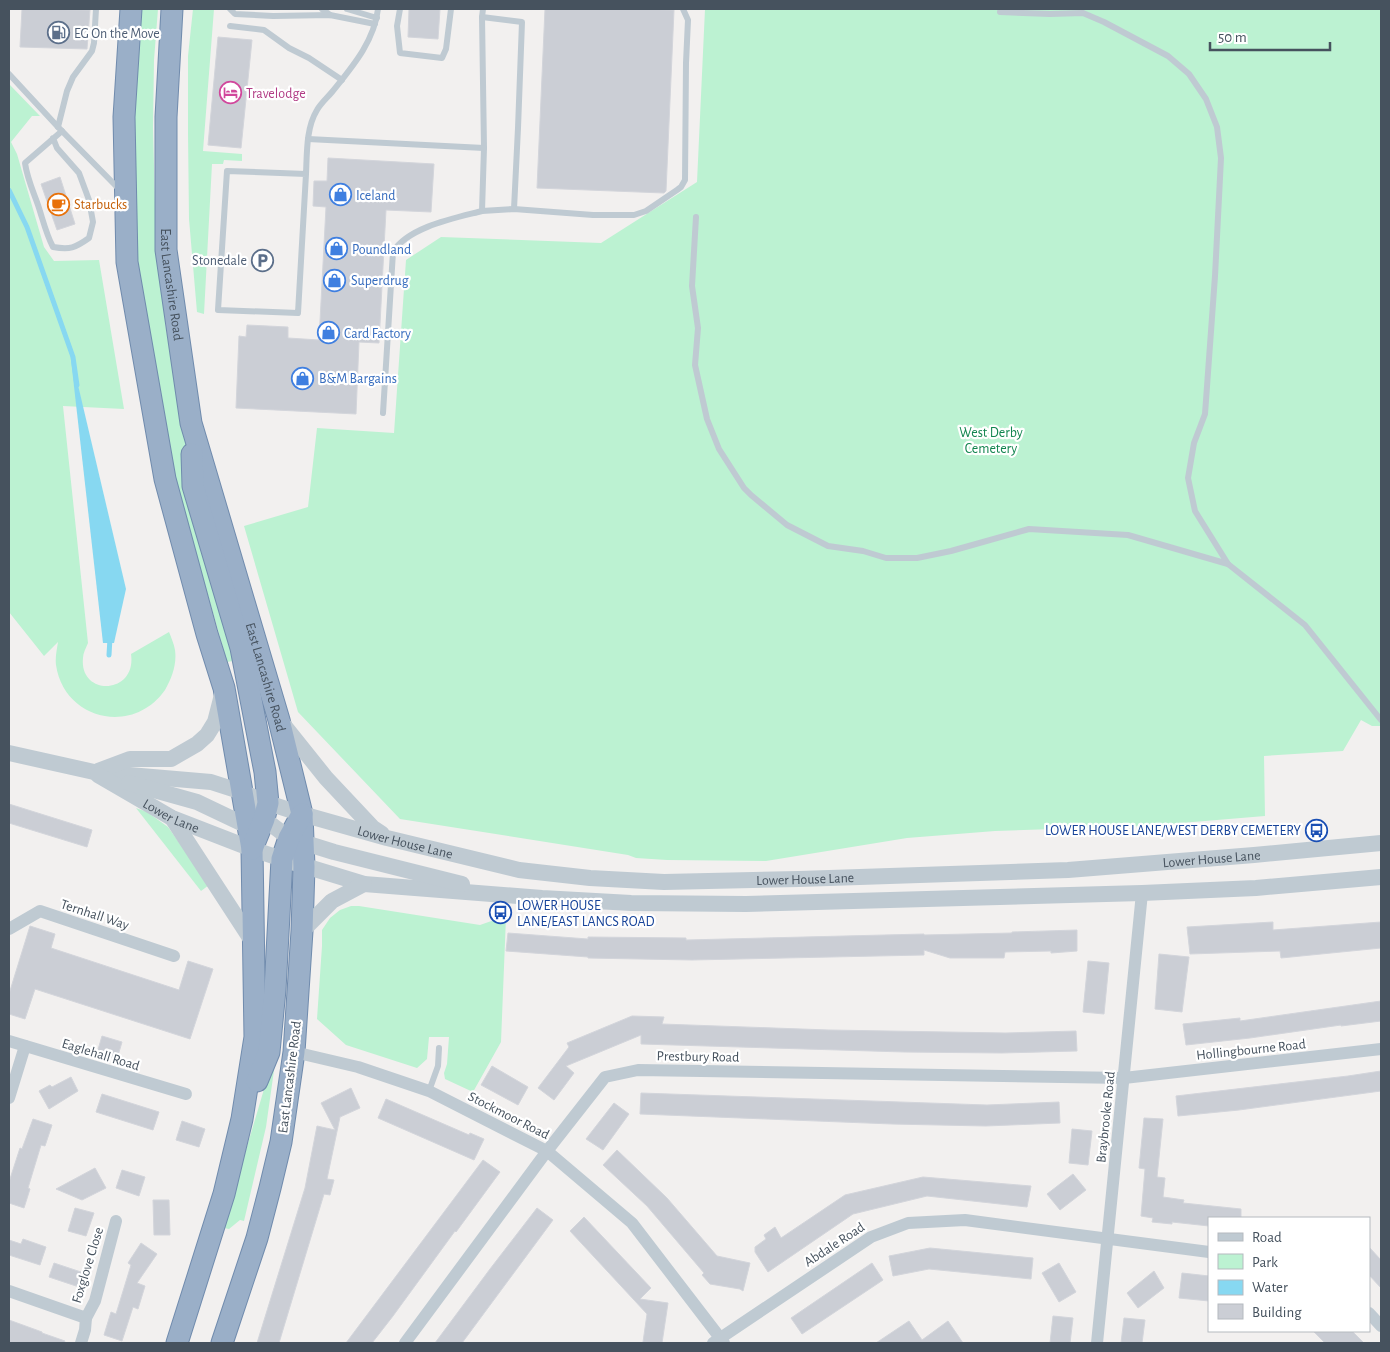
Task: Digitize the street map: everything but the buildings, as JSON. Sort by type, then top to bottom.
[{"type":"highway","points":[[132,9],[124,118],[127,262],[165,479],[207,634],[224,688],[242,792],[258,826]]},
{"type":"highway","name":"East Lancashire Road","points":[[172,9],[166,117],[166,250],[191,423],[279,720],[302,814]]},
{"type":"highway","points":[[177,1343],[224,1194],[242,1119],[255,1037],[254,944],[258,826],[265,772],[241,648],[194,486],[191,423]]},
{"type":"highway","points":[[242,1119],[269,1052],[290,846],[302,814]]},
{"type":"highway","name":"East Lancashire Road","points":[[222,1343],[257,1238],[270,1188],[281,1142],[294,1052],[304,867],[290,846]]},
{"type":"street","points":[[94,772],[130,759],[171,759],[197,744],[208,735],[224,688]]},
{"type":"street","points":[[279,720],[326,778],[373,828],[387,838]]},
{"type":"street","name":"Lower Lane","points":[[9,753],[94,772],[211,782],[242,792]]},
{"type":"street","points":[[94,772],[197,802],[258,826],[290,846]]},
{"type":"street","name":"Lower Lane","points":[[94,772],[172,818],[258,826]]},
{"type":"street","name":"Lower House Lane","points":[[242,792],[258,826],[290,846],[334,852],[510,896]]},
{"type":"street","name":"Lower House Lane","points":[[258,826],[302,814],[387,838],[519,870],[590,878],[664,882],[1068,870],[1381,843]]},
{"type":"street","points":[[172,818],[254,944]]},
{"type":"street","name":"Lower House Lane","points":[[304,867],[364,884],[631,904],[746,904],[1142,893],[1256,888],[1381,877]]},
{"type":"street","points":[[302,931],[332,901],[364,884]]},
{"type":"street","name":"Braybrooke Road","points":[[1098,1343],[1142,893]]},
{"type":"street","name":"Ternhall Way","points":[[9,929],[40,911],[174,956]]},
{"type":"street","name":"Eaglehall Road","points":[[9,1041],[186,1094]]},
{"type":"street","points":[[9,1098],[25,1046]]},
{"type":"street","name":"Hollingbourne Road","points":[[1124,1078],[1381,1049]]},
{"type":"street","name":"Stockmoor Road","points":[[294,1052],[358,1067],[429,1091],[547,1151],[632,1223],[719,1342]]},
{"type":"street","name":"Prestbury Road","points":[[405,1343],[547,1151],[605,1078],[638,1070],[1124,1078]]},
{"type":"street","name":"Abdale Road","points":[[719,1342],[871,1237],[908,1223],[964,1220],[1208,1252]]},
{"type":"street","name":"Foxglove Close","points":[[81,1343],[86,1318],[95,1302],[116,1221]]},
{"type":"street","name":"Foxglove Close","points":[[9,1291],[86,1318]]},
{"type":"street","points":[[1370,1314],[1381,1326]]},
{"type":"lane","points":[[53,138],[57,148],[79,172],[89,200],[93,222],[89,238],[78,246],[65,249],[53,247],[46,235],[24,163],[53,138],[60,129],[67,91],[73,77],[92,52],[96,9]]},
{"type":"lane","points":[[230,9],[235,14],[273,16],[330,15],[376,21]]},
{"type":"lane","points":[[273,16],[280,9]]},
{"type":"lane","points":[[322,9],[330,15]]},
{"type":"lane","points":[[347,9],[376,21]]},
{"type":"lane","points":[[306,174],[227,171],[218,310],[298,313],[306,174],[308,139],[311,124],[317,110],[342,80],[371,38],[378,9]]},
{"type":"lane","points":[[400,9],[397,26],[400,54],[442,58],[446,49],[451,9]]},
{"type":"lane","points":[[482,211],[484,148],[483,9]]},
{"type":"lane","points":[[383,413],[393,252],[402,242],[436,224],[482,211],[514,209],[593,215],[634,215],[646,211],[681,187],[685,180],[688,20],[683,9]]},
{"type":"lane","points":[[1000,12],[1016,11],[1050,14],[1083,11],[1168,56],[1188,74],[1206,99],[1217,127],[1221,158],[1215,276],[1204,414],[1194,443],[1188,478],[1195,511],[1228,564],[1305,625],[1381,720]]},
{"type":"lane","points":[[482,17],[522,22],[514,209]]},
{"type":"lane","points":[[230,26],[264,30],[289,48],[309,58],[342,80]]},
{"type":"lane","points":[[9,74],[125,196]]},
{"type":"lane","points":[[308,139],[484,148]]},
{"type":"lane","points":[[696,217],[692,286],[698,328],[695,365],[706,418],[719,449],[744,488],[787,525],[828,546],[863,551],[886,558],[917,558],[952,551],[1029,529],[1128,535],[1228,564]]},
{"type":"lane","points":[[429,1091],[438,1066],[440,1048]]},
{"type":"green space","points":[[139,9],[158,9],[154,60],[153,127],[156,244],[166,329],[185,433],[188,473],[237,645],[233,661],[227,662],[181,500],[161,419],[146,335],[137,250],[132,170],[136,18]]},
{"type":"green space","points":[[193,9],[214,9],[203,151],[242,154],[242,161],[224,160],[223,164],[212,164],[204,314],[197,312],[189,219],[188,56]]},
{"type":"green space","name":"West Derby Cemetery","points":[[705,9],[1381,9],[1381,726],[1372,726],[1361,720],[1343,751],[1264,756],[1265,816],[1145,826],[995,831],[907,838],[766,861],[667,860],[636,858],[628,855],[400,819],[298,712],[244,526],[308,507],[317,428],[394,433],[406,260],[441,237],[601,243],[697,182]]},
{"type":"green space","points":[[9,84],[40,116],[32,116],[11,142],[17,154],[44,247],[54,261],[99,260],[124,409],[63,406],[88,643],[83,656],[84,671],[90,680],[98,685],[108,686],[117,684],[125,677],[130,668],[131,654],[169,632],[175,650],[173,671],[165,690],[151,704],[136,713],[119,717],[102,715],[86,709],[72,699],[62,684],[56,665],[58,642],[44,656],[9,612]]},
{"type":"green space","points":[[136,808],[147,812],[168,827],[209,885],[201,891]]},
{"type":"green space","points":[[351,906],[480,925],[506,917],[501,1042],[473,1092],[445,1079],[444,1073],[447,1064],[449,1037],[429,1037],[427,1059],[417,1068],[346,1045],[317,1019],[322,930],[330,918],[340,910]]},
{"type":"green space","points":[[279,1035],[266,1127],[244,1221],[240,1220],[229,1229],[224,1228],[266,1083]]},
{"type":"water","points":[[70,351],[126,589],[114,643],[103,643]]},
{"type":"waterway","points":[[9,190],[27,227],[73,357],[77,385]]},
{"type":"waterway","points":[[109,655],[110,638]]},
{"type":"place","name":"EG On the Move","points":[[58,33]]},
{"type":"place","name":"Travelodge","points":[[230,93]]},
{"type":"place","name":"Iceland","points":[[340,195]]},
{"type":"place","name":"Starbucks","points":[[58,204]]},
{"type":"place","name":"Poundland","points":[[336,249]]},
{"type":"place","name":"Stonedale","points":[[263,260]]},
{"type":"place","name":"Superdrug","points":[[335,280]]},
{"type":"place","name":"Card Factory","points":[[328,333]]},
{"type":"place","name":"B&M Bargains","points":[[303,378]]},
{"type":"place","name":"LOWER HOUSE LANE/WEST DERBY CEMETERY","points":[[1317,830]]},
{"type":"place","name":"LOWER HOUSE LANE/EAST LANCS ROAD","points":[[501,913]]}]
